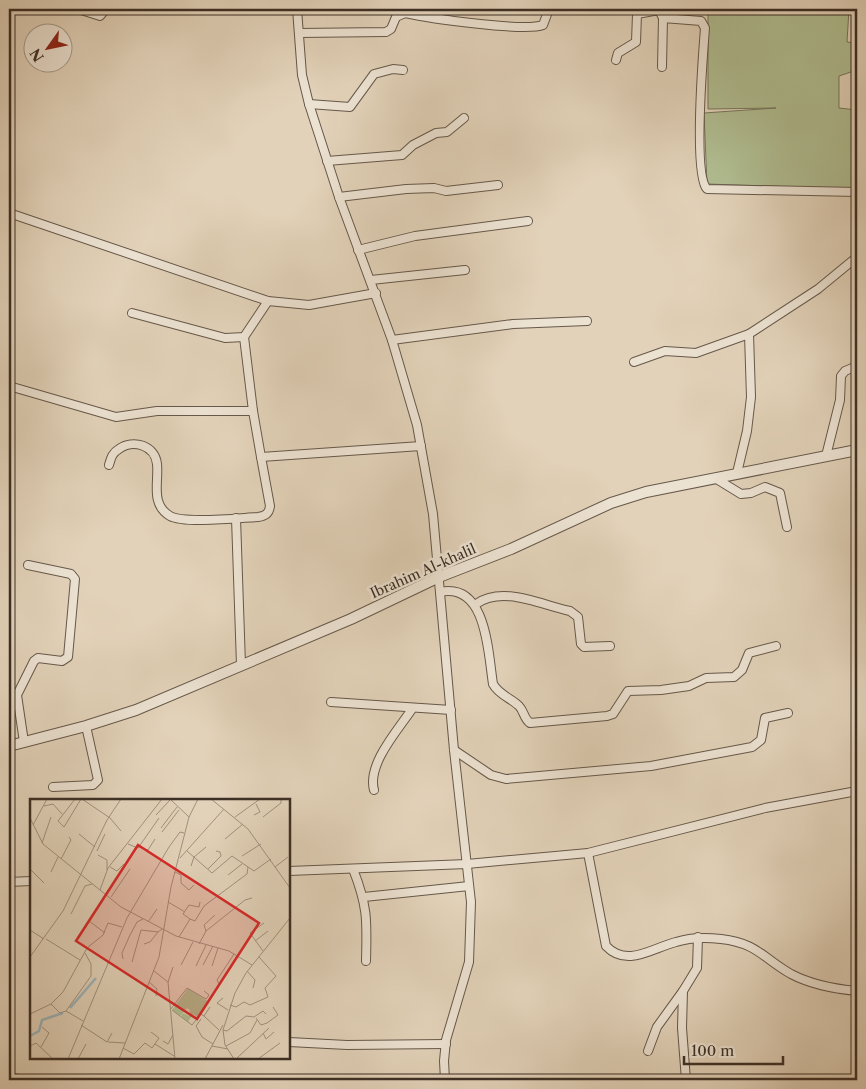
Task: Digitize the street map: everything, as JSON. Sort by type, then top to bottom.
[{"type":"street","points":[[78,9],[100,16],[106,9]]},
{"type":"street","points":[[297,9],[302,75],[309,104],[339,197],[358,250],[372,280],[392,340],[417,425],[433,514],[454,750],[467,864],[472,943],[469,962],[446,1044],[444,1061],[445,1080]]},
{"type":"street","points":[[299,33],[386,32],[391,29],[396,17],[405,13],[512,27],[537,28],[543,26],[549,9]]},
{"type":"street","points":[[616,60],[618,53],[636,42],[637,14],[659,10],[663,18],[662,67]]},
{"type":"street","points":[[663,18],[697,20],[705,28],[700,128],[702,181],[704,187],[713,191],[857,192]]},
{"type":"street","points":[[309,104],[350,107],[374,74],[403,70]]},
{"type":"street","points":[[327,161],[402,155],[413,145],[436,133],[447,132],[464,118]]},
{"type":"street","points":[[339,197],[406,189],[434,188],[446,190],[498,185]]},
{"type":"street","points":[[9,213],[268,301],[283,304],[310,305],[376,293]]},
{"type":"street","points":[[358,250],[415,236],[528,221]]},
{"type":"street","points":[[634,362],[666,351],[696,353],[749,334],[818,289],[857,257]]},
{"type":"street","points":[[372,280],[465,270]]},
{"type":"street","points":[[109,465],[111,456],[119,448],[134,443],[142,445],[153,454],[157,463],[158,503],[163,511],[177,518],[197,520],[258,517],[265,516],[269,512],[253,411],[244,337],[268,301]]},
{"type":"street","points":[[132,313],[225,338],[244,337]]},
{"type":"street","points":[[392,340],[513,324],[587,321]]},
{"type":"street","points":[[737,473],[751,397],[749,334]]},
{"type":"street","points":[[826,456],[840,400],[841,376],[845,371],[857,366]]},
{"type":"street","points":[[9,386],[116,417],[158,411],[253,411]]},
{"type":"street","points":[[261,457],[421,446]]},
{"type":"street","name":"Ibrahim Al-khalil","points":[[9,746],[86,726],[136,710],[351,618],[439,577],[511,549],[611,503],[646,492],[857,450]]},
{"type":"street","points":[[715,478],[741,494],[751,493],[765,487],[780,493],[787,527]]},
{"type":"street","points":[[236,518],[241,665]]},
{"type":"street","points":[[24,742],[17,699],[18,691],[34,661],[38,658],[62,661],[68,657],[75,579],[71,574],[28,566]]},
{"type":"street","points":[[440,592],[453,591],[464,595],[476,604],[484,634],[493,684],[496,690],[520,708],[526,720],[530,723],[607,716],[613,714],[628,691],[661,690],[689,686],[706,678],[734,676],[742,670],[749,653],[776,646]]},
{"type":"street","points":[[476,604],[484,598],[515,596],[570,611],[578,617],[584,647],[610,646]]},
{"type":"street","points":[[331,702],[412,709],[451,710]]},
{"type":"street","points":[[374,790],[373,774],[378,760],[412,709]]},
{"type":"street","points":[[454,750],[499,779],[608,772],[652,766],[752,747],[761,740],[765,718],[788,713]]},
{"type":"street","points":[[53,788],[93,785],[98,780],[86,726]]},
{"type":"street","points":[[290,871],[467,864],[588,853],[765,808],[857,791]]},
{"type":"street","points":[[588,853],[606,946],[614,954],[625,957],[654,950],[674,942],[698,937],[744,943],[764,953],[791,974],[837,990],[857,991]]},
{"type":"street","points":[[352,869],[364,896],[367,914],[366,961]]},
{"type":"street","points":[[9,882],[30,881]]},
{"type":"street","points":[[364,896],[469,886]]},
{"type":"street","points":[[648,1051],[657,1027],[697,968],[698,937]]},
{"type":"street","points":[[683,991],[682,1028],[686,1080]]},
{"type":"street","points":[[290,1042],[347,1045],[446,1044]]},
{"type":"street","points":[[9,1066],[10,1078],[31,1080]]},
{"type":"green space","points":[[708,9],[849,9],[847,42],[857,43],[857,65],[853,65],[851,72],[839,76],[839,108],[857,110],[857,189],[707,184],[704,113],[776,108],[708,109]]}]
